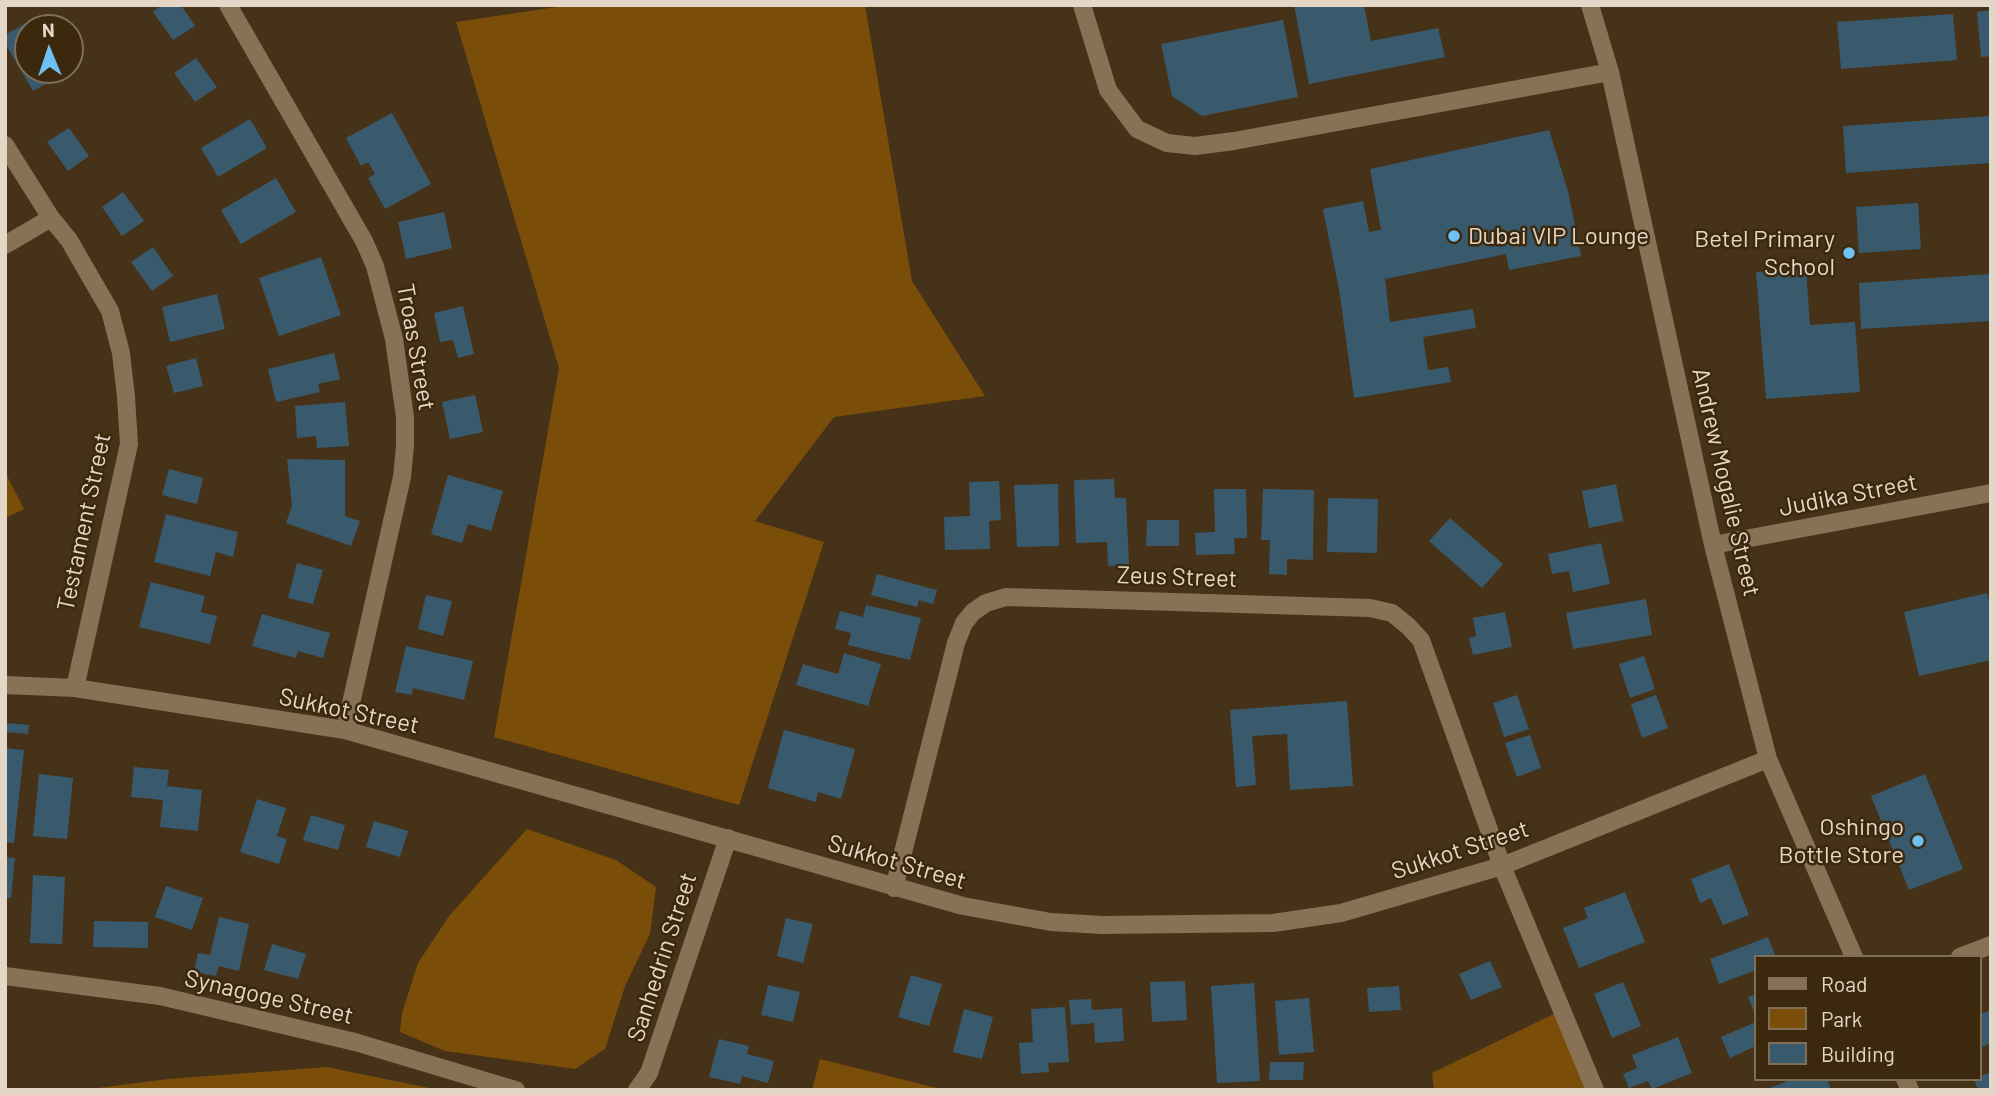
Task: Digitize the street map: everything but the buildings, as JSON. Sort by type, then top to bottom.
[{"type":"street","name":"Troas Street","points":[[228,5],[364,241],[375,266],[394,339],[405,417],[402,477],[345,730]]},
{"type":"street","points":[[1082,5],[1108,90],[1137,129],[1167,143],[1195,146],[1234,141],[1610,72]]},
{"type":"street","name":"Andrew Mogalie Street","points":[[1590,5],[1610,72],[1713,545],[1768,759],[1853,955]]},
{"type":"street","name":"Testament Street","points":[[5,145],[51,218],[69,240],[110,311],[121,352],[129,424],[128,444],[75,688]]},
{"type":"street","points":[[5,245],[51,218]]},
{"type":"street","name":"Judika Street","points":[[1713,545],[1991,493]]},
{"type":"street","name":"Zeus Street","points":[[894,888],[956,643],[972,612],[986,603],[1006,597],[1370,608],[1392,613],[1421,640],[1502,866],[1595,1090]]},
{"type":"street","name":"Sukkot Street","points":[[5,685],[75,688],[345,730],[728,838],[894,888],[976,909],[1051,922],[1102,925],[1273,923],[1340,913],[1502,866],[1768,759]]},
{"type":"street","name":"Sanhedrin Street","points":[[637,1090],[649,1073],[728,838]]},
{"type":"street","points":[[1966,955],[1991,945]]},
{"type":"street","name":"Synagoge Street","points":[[5,976],[160,996],[322,1034],[516,1090]]},
{"type":"green space","points":[[570,5],[865,5],[912,281],[985,396],[834,417],[755,521],[824,542],[739,805],[494,737],[559,368],[456,22]]},
{"type":"green space","points":[[5,472],[24,509],[5,518]]},
{"type":"green space","points":[[527,829],[616,860],[656,887],[650,934],[625,986],[605,1049],[575,1069],[445,1051],[400,1032],[402,1013],[418,963],[449,916]]},
{"type":"green space","points":[[1562,1010],[1595,1090],[1434,1090],[1432,1073]]},
{"type":"green space","points":[[820,1059],[945,1090],[812,1090]]},
{"type":"green space","points":[[327,1067],[439,1090],[82,1090],[168,1079]]},
{"type":"place","name":"Dubai VIP Lounge","points":[[1454,236]]},
{"type":"place","name":"Betel Primary School","points":[[1849,253]]},
{"type":"place","name":"Oshingo Bottle Store","points":[[1918,841]]}]
